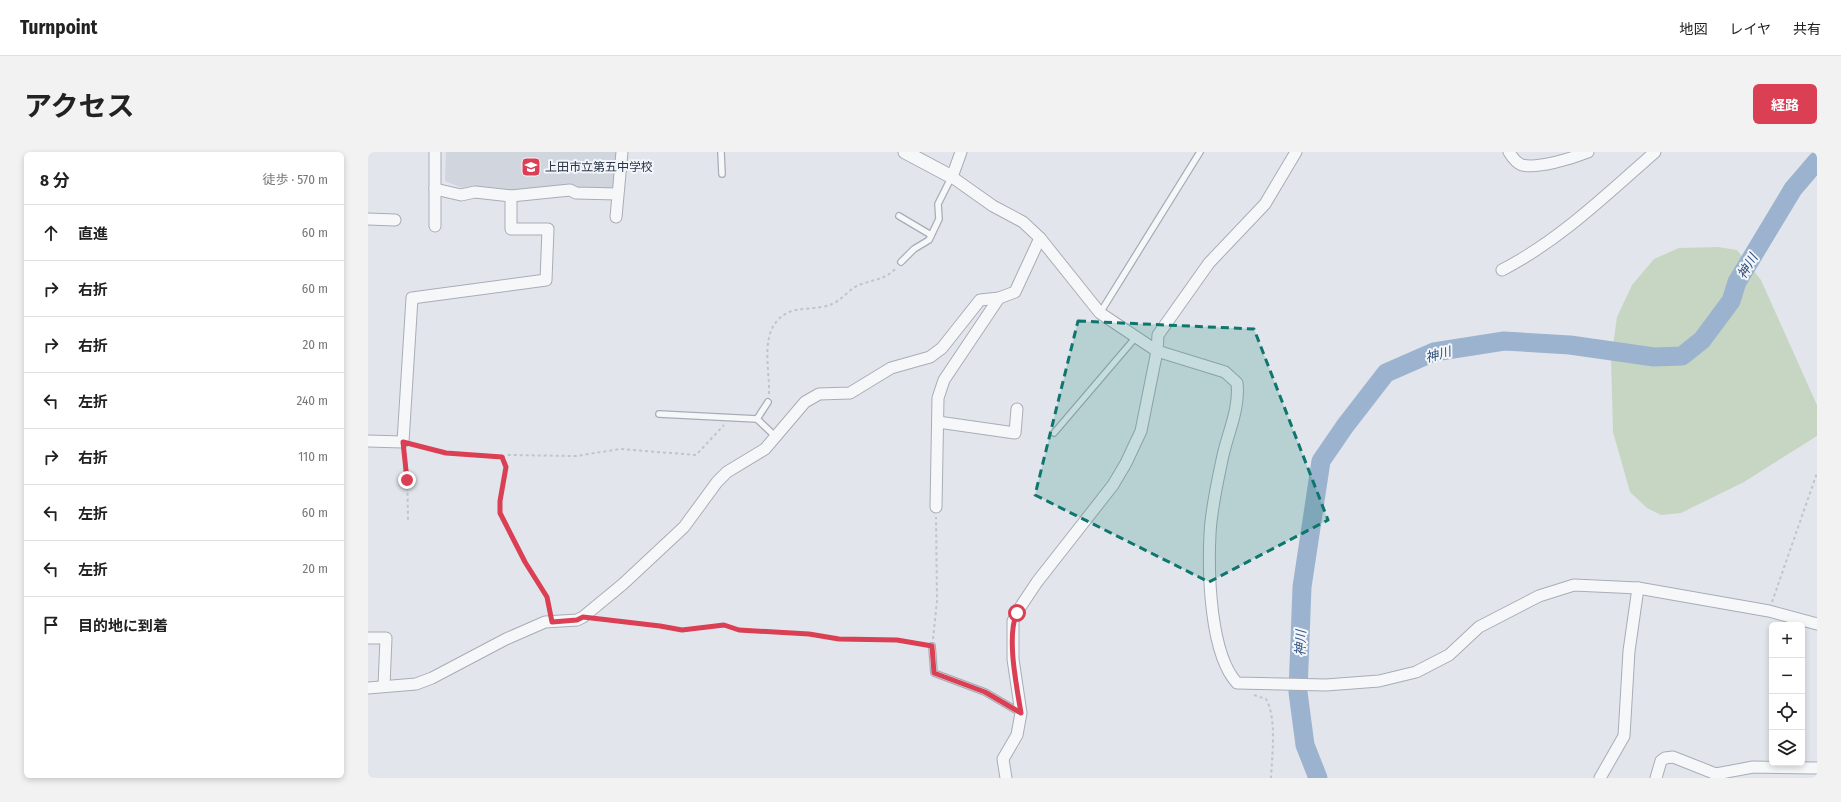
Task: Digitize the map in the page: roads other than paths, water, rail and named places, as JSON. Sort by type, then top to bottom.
[{"type":"street","points":[[435,152],[435,226]]},
{"type":"street","points":[[616,217],[622,152]]},
{"type":"street","points":[[905,152],[952,177],[993,206],[1018,218],[1040,238],[1100,313],[1157,351],[1225,372],[1237,383],[1238,393],[1235,414],[1222,458],[1210,533],[1210,584],[1222,658],[1228,674],[1237,684],[1326,684],[1380,681],[1416,672],[1449,655],[1479,627],[1539,596],[1574,585],[1600,585],[1638,588],[1769,610],[1817,624]]},
{"type":"street","points":[[952,177],[961,152]]},
{"type":"street","points":[[1006,778],[1003,759],[1017,735],[1021,713],[1013,659],[1013,621],[1037,582],[1113,485],[1126,463],[1140,431],[1157,351],[1158,335],[1210,263],[1265,204],[1296,152]]},
{"type":"street","points":[[1509,152],[1514,160],[1522,165],[1537,166],[1588,152]]},
{"type":"street","points":[[1502,270],[1530,256],[1580,219],[1655,152]]},
{"type":"street","points":[[435,189],[461,195],[475,192],[511,196],[570,190],[576,193],[618,194]]},
{"type":"street","points":[[368,441],[403,442],[412,298],[546,280],[548,229],[511,229],[511,196]]},
{"type":"street","points":[[368,219],[395,220]]},
{"type":"street","points":[[368,688],[416,684],[432,678],[506,639],[545,622],[577,620],[583,617],[623,584],[684,527],[717,482],[727,472],[765,449],[776,438],[805,402],[819,394],[850,393],[891,368],[930,357],[942,348],[980,300],[999,298],[1015,292],[1040,238]]},
{"type":"street","points":[[936,507],[938,398],[944,380],[999,298]]},
{"type":"street","points":[[938,422],[1015,433],[1017,409]]},
{"type":"street","points":[[1600,778],[1624,736],[1629,650],[1638,588]]},
{"type":"street","points":[[368,638],[386,638],[384,686]]},
{"type":"street","points":[[1656,778],[1661,761],[1665,758],[1673,758],[1716,774],[1753,767],[1817,768]]},
{"type":"lane","points":[[721,152],[722,174]]},
{"type":"lane","points":[[1100,313],[1200,152]]},
{"type":"lane","points":[[901,262],[914,249],[929,240],[938,220],[938,204],[952,177]]},
{"type":"lane","points":[[899,216],[931,235]]},
{"type":"lane","points":[[1054,433],[1136,337]]},
{"type":"lane","points":[[757,419],[768,402]]},
{"type":"lane","points":[[659,414],[757,419],[776,438]]},
{"type":"lane","points":[[932,646],[934,673],[985,692],[1021,713]]},
{"type":"waterway","name":"神川","points":[[1318,778],[1305,745],[1298,692],[1302,587],[1321,461],[1345,426],[1386,373],[1434,352],[1504,341],[1570,345],[1654,357],[1682,356],[1702,340],[1731,301],[1737,282],[1793,189],[1817,161]]},
{"type":"place","name":"上田市立第五中学校","points":[[531,167]]}]
